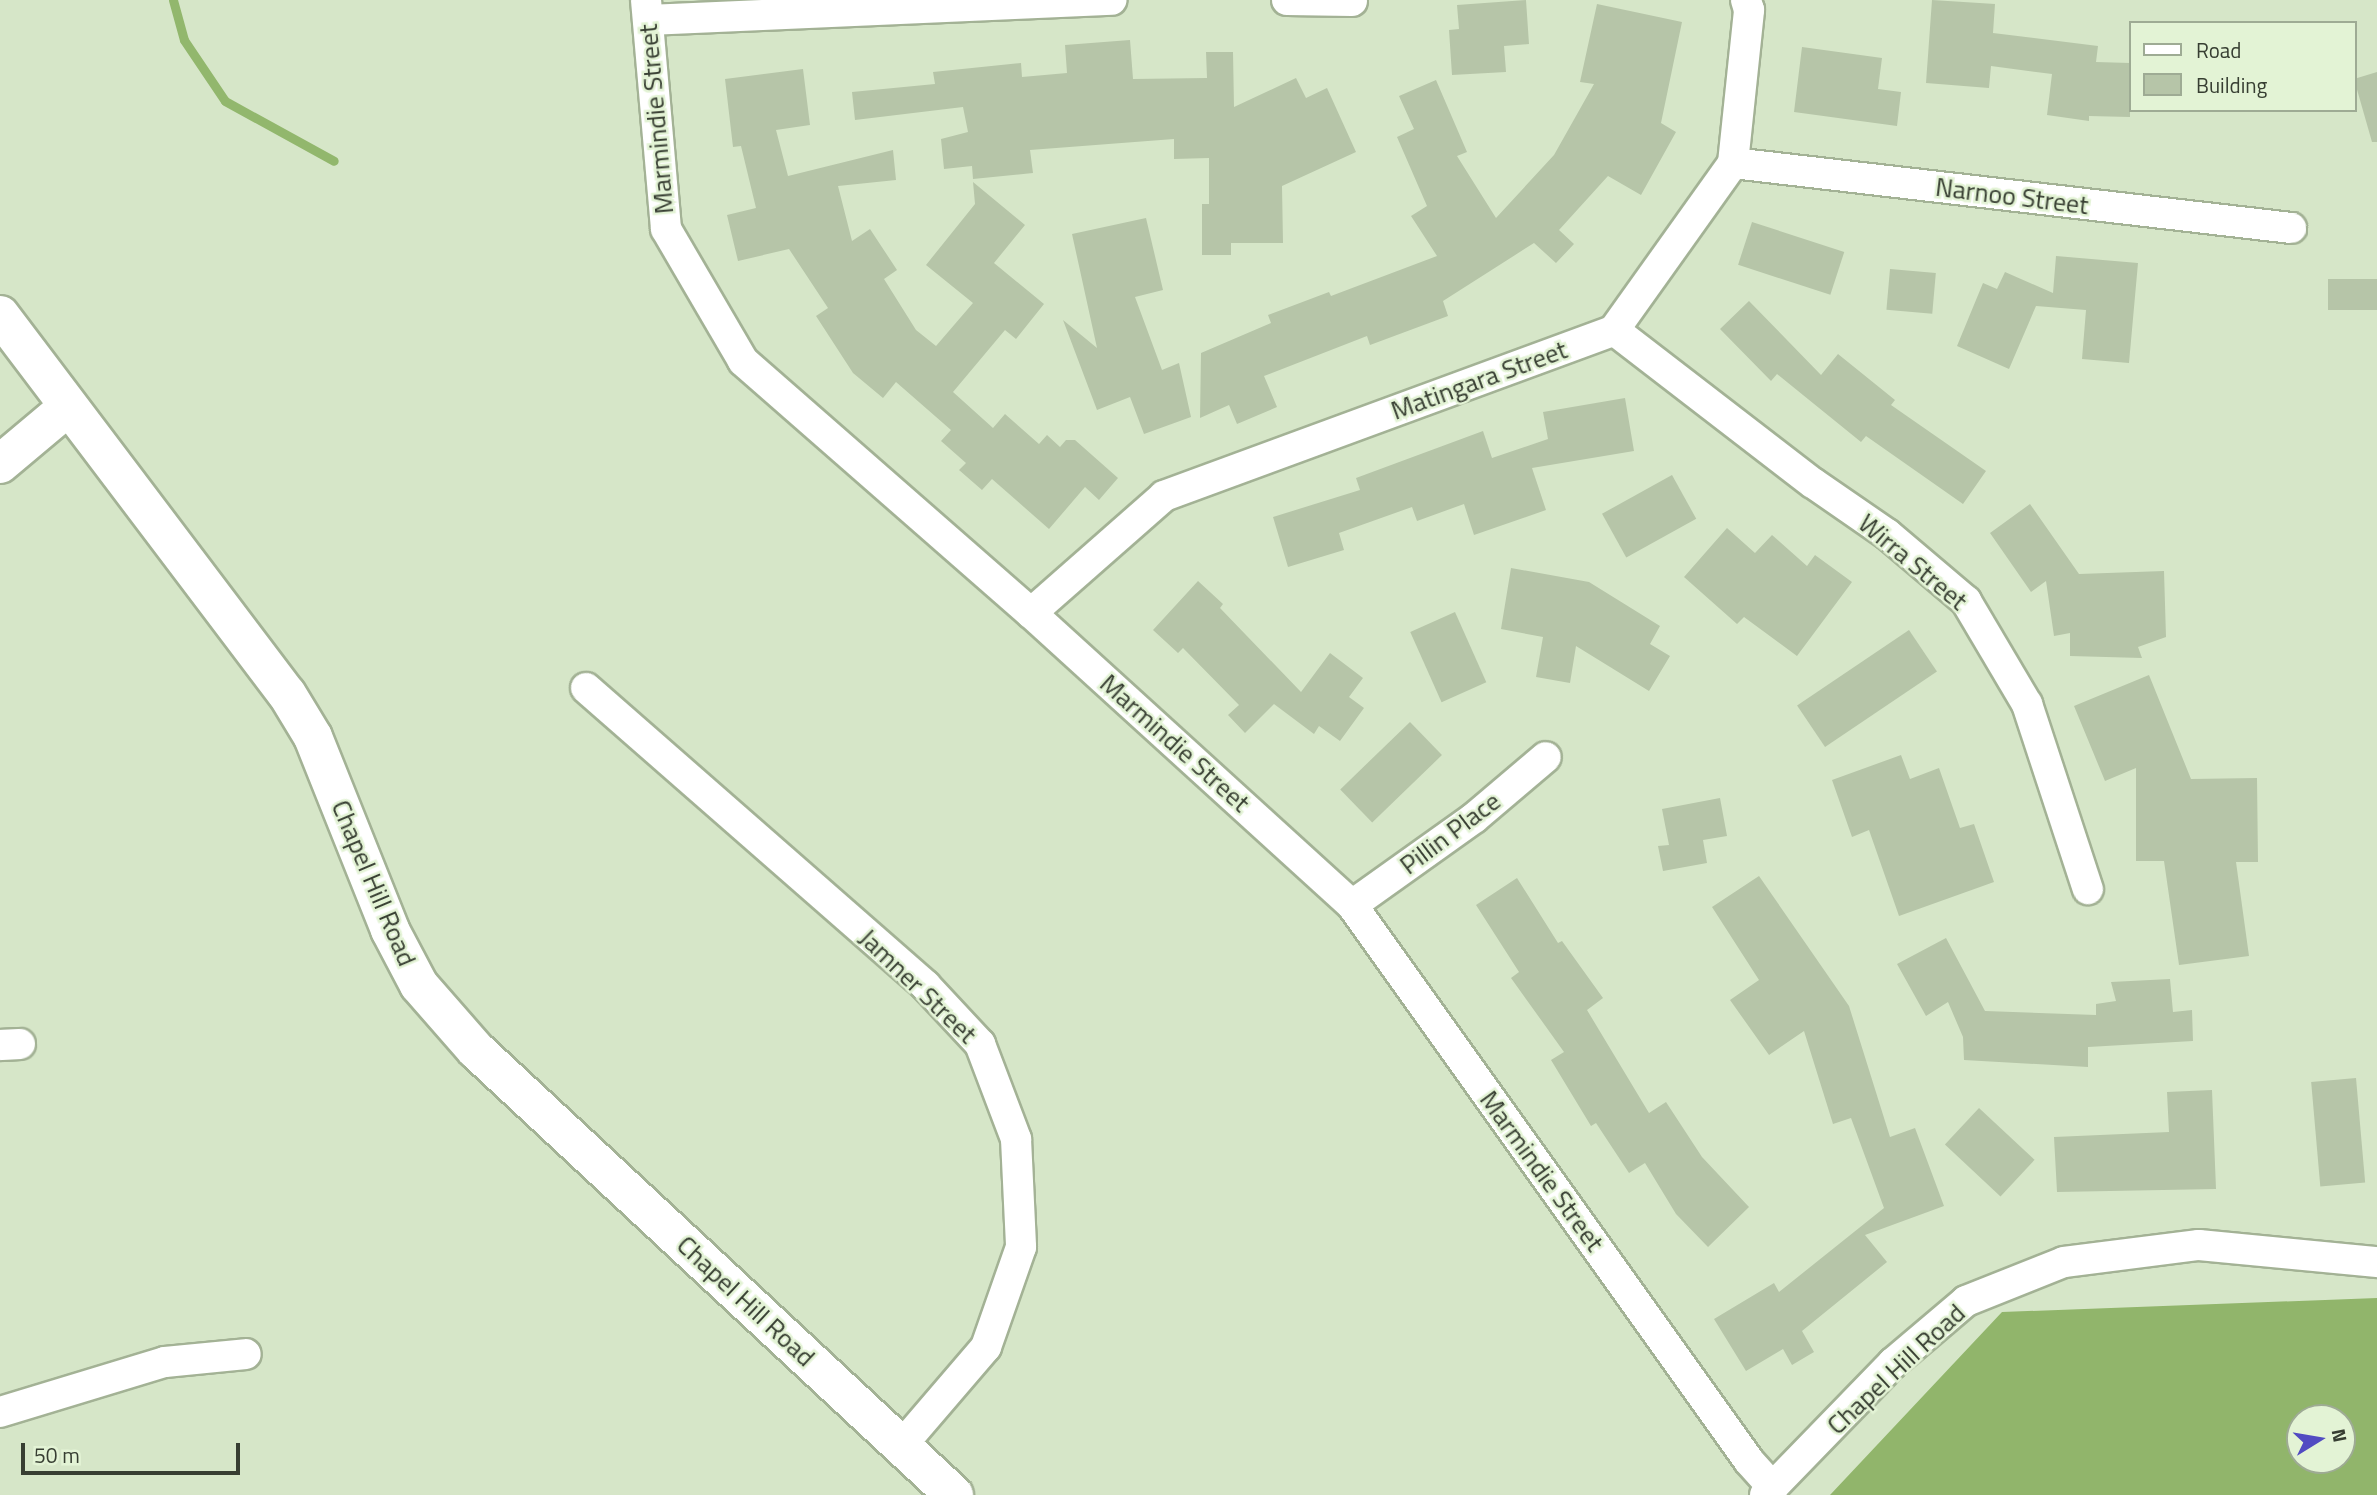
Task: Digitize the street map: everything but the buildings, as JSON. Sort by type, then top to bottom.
[{"type":"main road","name":"Chapel Hill Road","points":[[0,316],[287,694],[307,726],[390,930],[419,985],[476,1050],[954,1495]]},
{"type":"main road","points":[[0,464],[68,407]]},
{"type":"street","points":[[647,10],[1112,0]]},
{"type":"street","points":[[1287,0],[1352,1]]},
{"type":"street","points":[[1614,330],[1733,163],[1749,10],[1746,0]]},
{"type":"street","name":"Marmindie Street","points":[[647,10],[666,229],[743,360],[1031,612],[1352,905],[1769,1491]]},
{"type":"street","name":"Narnoo Street","points":[[1733,163],[2291,228]]},
{"type":"street","name":"Matingara Street","points":[[1031,612],[1164,496],[1614,330]]},
{"type":"street","name":"Wirra Street","points":[[1614,330],[1813,483],[1887,534],[1966,601],[2027,704],[2088,889]]},
{"type":"street","name":"Jamner Street","points":[[586,688],[925,985],[980,1044],[1016,1139],[1021,1247],[986,1347],[901,1446]]},
{"type":"street","name":"Pillin Place","points":[[1352,905],[1474,818],[1546,757]]},
{"type":"street","name":"Chapel Hill Road","points":[[1769,1491],[1893,1363],[1966,1301],[2064,1262],[2199,1245],[2377,1262]]},
{"type":"street","points":[[0,1412],[165,1362],[246,1354]]},
{"type":"green space","points":[[2377,1298],[2377,1495],[1830,1495],[2002,1312]]},
{"type":"waterway","points":[[173,0],[184,40],[225,101],[334,161]]}]
